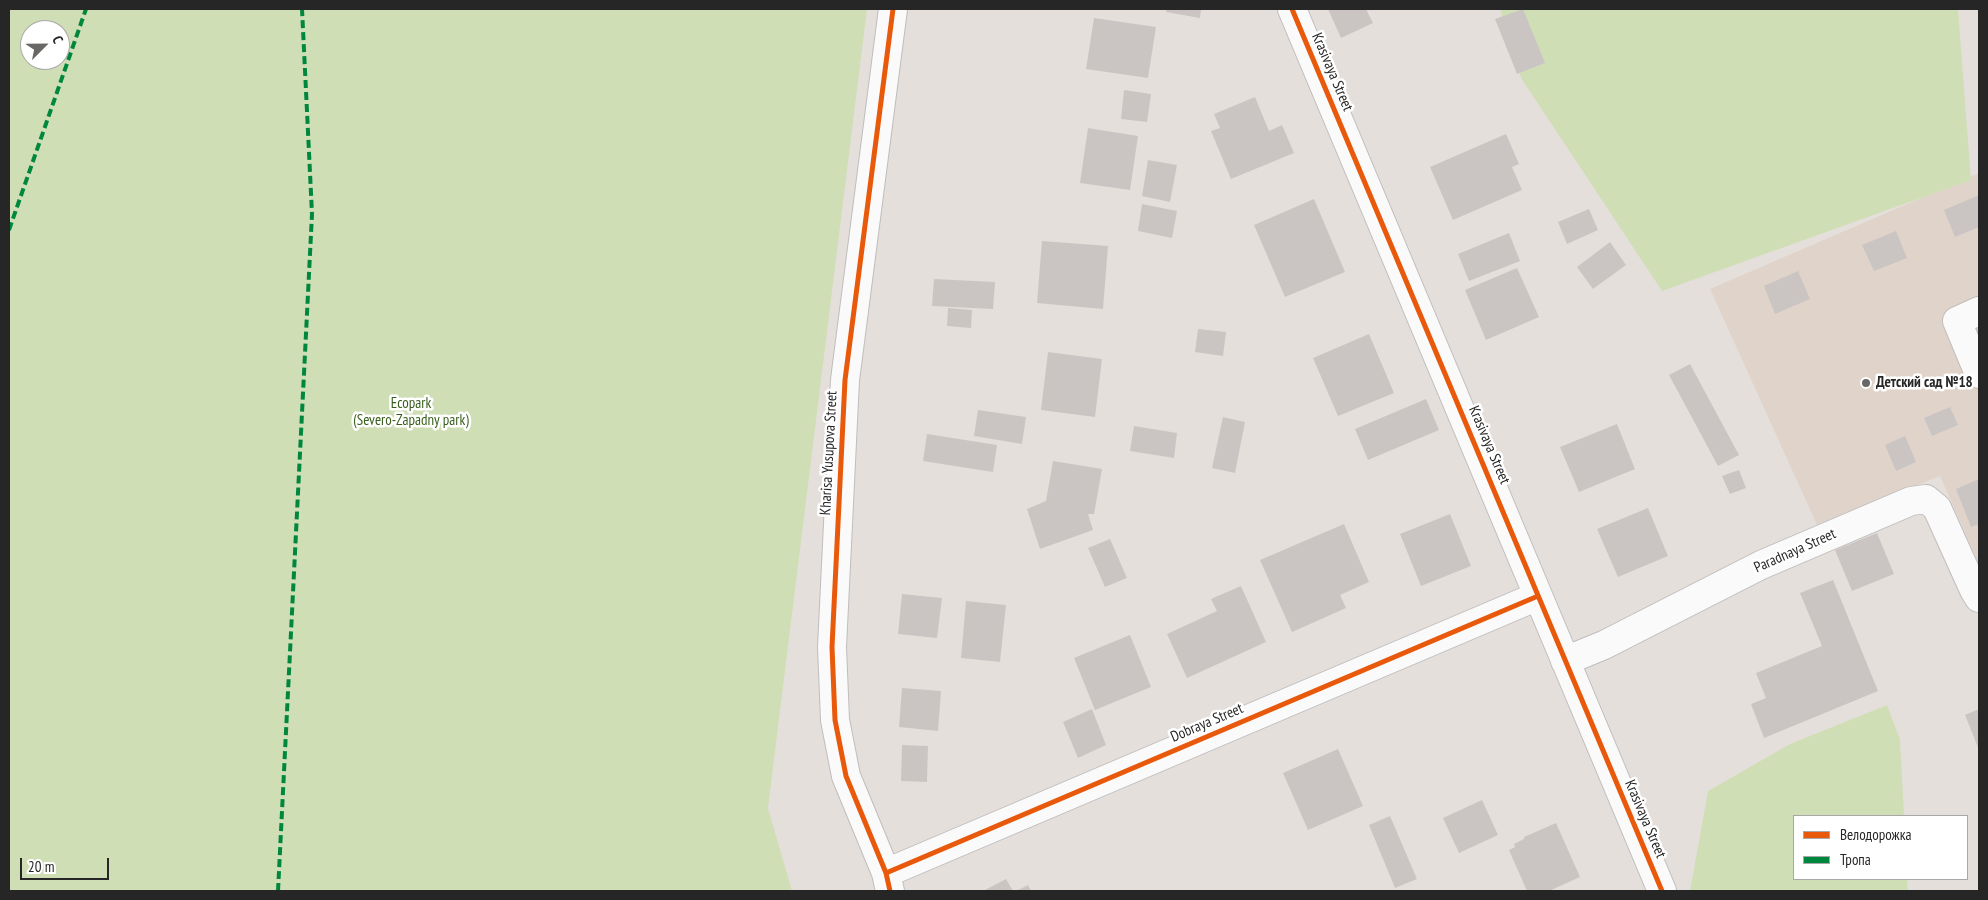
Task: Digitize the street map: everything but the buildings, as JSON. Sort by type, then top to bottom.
[{"type":"street","name":"Kharisa Yusupova Street","points":[[888,882],[846,776],[835,720],[832,646],[846,380],[893,9]]},
{"type":"street","name":"Krasivaya Street","points":[[1292,9],[1662,891]]},
{"type":"street","points":[[1979,311],[1957,321],[1979,374]]},
{"type":"street","name":"Paradnaya Street","points":[[1565,661],[1604,645],[1761,565],[1911,501],[1926,499],[1937,508],[1979,598]]},
{"type":"street","name":"Dobraya Street","points":[[888,882],[1538,596]]},
{"type":"shaded area","name":"Детский сaд №18","points":[[1979,173],[1979,564],[1940,476],[1817,525],[1710,289]]},
{"type":"green space","name":"Ecopark (Severo-Zapadny park)","points":[[9,9],[867,9],[768,808],[792,891],[9,891]]},
{"type":"green space","points":[[1500,9],[1958,9],[1971,180],[1662,291],[1521,78]]},
{"type":"green space","points":[[1887,705],[1900,740],[1904,815],[1793,815],[1793,880],[1907,880],[1908,891],[1690,891],[1708,791],[1790,744]]},
{"type":"marked path","points":[[9,230],[86,9]]},
{"type":"marked path","points":[[278,891],[312,214],[302,9]]},
{"type":"cycle path","points":[[890,891],[886,873],[846,776],[835,720],[832,647],[845,380],[893,9]]},
{"type":"cycle path","points":[[1292,9],[1662,891]]},
{"type":"cycle path","points":[[886,873],[1538,596]]},
{"type":"place","name":"Детский сaд №18","points":[[1866,383]]}]
